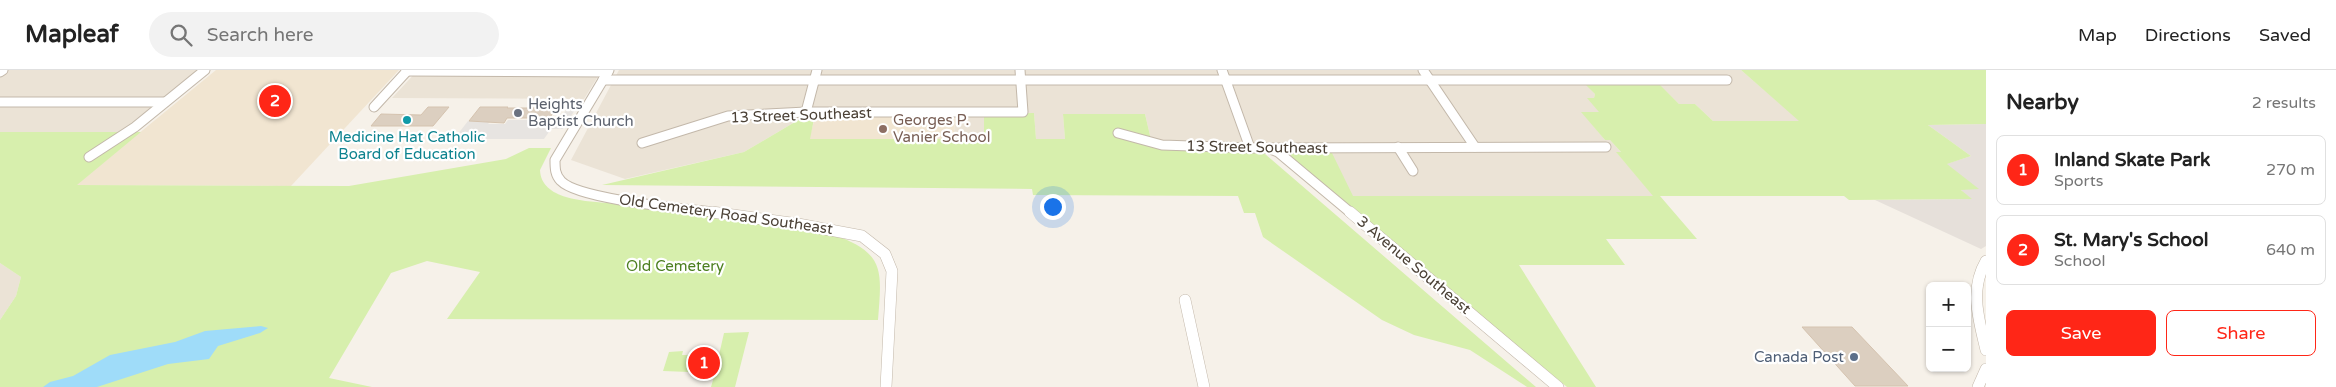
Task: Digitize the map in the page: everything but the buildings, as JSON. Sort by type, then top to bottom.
[{"type":"street","points":[[89,157],[135,126],[205,70]]},
{"type":"street","points":[[806,112],[817,70]]},
{"type":"street","points":[[1020,70],[1021,81]]},
{"type":"street","points":[[1222,70],[1250,148]]},
{"type":"street","points":[[1424,70],[1475,147]]},
{"type":"street","points":[[603,80],[1727,80],[1716,70]]},
{"type":"street","points":[[374,107],[407,71],[609,71]]},
{"type":"street","points":[[603,80],[609,71]]},
{"type":"street","name":"Old Cemetery Road Southeast","points":[[603,80],[555,160],[554,167],[557,178],[563,184],[581,192],[840,230],[862,236],[879,249],[889,262],[892,287],[886,387]]},
{"type":"street","name":"13 Street Southeast","points":[[642,143],[728,116],[806,112],[1023,112],[1021,81]]},
{"type":"street","points":[[0,102],[165,102]]},
{"type":"street","name":"13 Street Southeast","points":[[1118,133],[1162,145],[1250,148],[1606,147]]},
{"type":"street","points":[[1398,147],[1413,171]]},
{"type":"street","name":"3 Avenue Southeast","points":[[1267,148],[1278,152],[1558,387]]},
{"type":"street","points":[[1986,261],[1980,269],[1975,283],[1986,350]]},
{"type":"street","points":[[1185,300],[1204,387]]},
{"type":"street","points":[[1978,387],[1986,369]]},
{"type":"shaded area","points":[[0,70],[198,70],[121,132],[0,132]]},
{"type":"shaded area","points":[[216,70],[399,70],[291,186],[76,185]]},
{"type":"shaded area","points":[[418,70],[602,70],[584,99],[392,98]]},
{"type":"shaded area","points":[[619,70],[1741,70],[1800,121],[1713,121],[1695,104],[1679,104],[1659,85],[1587,85],[1595,94],[1594,98],[1588,98],[1600,112],[1582,112],[1605,140],[1610,140],[1621,152],[1617,153],[1654,196],[1352,196],[1327,144],[1152,144],[1145,114],[1063,114],[1065,139],[1036,139],[1034,113],[984,114],[984,139],[954,139],[955,114],[816,114],[814,119],[800,119],[744,152],[625,179],[571,160]]},
{"type":"shaded area","points":[[569,105],[578,105],[563,129],[551,129],[544,139],[454,139],[468,121],[505,124],[508,120],[560,120]]},
{"type":"shaded area","name":"Georges P. Vanier School","points":[[816,114],[955,114],[954,139],[809,139]]},
{"type":"shaded area","points":[[1986,124],[1986,246],[1981,249],[1875,200],[1971,199],[1960,189],[1978,189],[1946,164],[1971,156],[1928,125]]},
{"type":"shaded area","points":[[0,263],[21,277],[16,296],[0,320]]},
{"type":"green space","points":[[1741,70],[1986,70],[1986,124],[1928,125],[1971,156],[1947,164],[1979,189],[1961,190],[1972,199],[1849,200],[1844,196],[1660,196],[1697,239],[1606,239],[1625,265],[1519,265],[1596,387],[1567,387],[1293,160],[1290,153],[1332,153],[1353,196],[1653,196],[1616,152],[1621,152],[1610,140],[1605,140],[1581,112],[1599,112],[1587,98],[1594,98],[1595,94],[1586,85],[1660,85],[1679,104],[1695,104],[1713,121],[1799,121]]},
{"type":"green space","points":[[1034,113],[1036,139],[1065,139],[1063,114],[1145,114],[1152,144],[1265,154],[1536,387],[1527,387],[1470,350],[1414,335],[1382,320],[1263,237],[1255,213],[1244,213],[1238,196],[1033,195],[1032,189],[602,185],[744,152],[800,119],[814,119],[810,139],[984,139],[984,114]]},
{"type":"green space","name":"Old Cemetery","points":[[0,132],[141,132],[77,185],[349,186],[506,159],[529,148],[551,148],[540,170],[542,180],[548,188],[566,197],[832,234],[849,241],[862,248],[871,256],[876,265],[880,288],[878,320],[447,319],[480,272],[427,261],[391,273],[329,378],[372,387],[0,387],[0,320],[16,296],[21,277],[0,263]]},
{"type":"green space","points":[[749,332],[735,387],[711,387],[715,373],[663,371],[669,352],[683,351],[682,355],[719,355],[724,333]]},
{"type":"water","points":[[261,326],[268,328],[260,333],[218,346],[209,359],[168,364],[97,387],[43,387],[50,382],[73,376],[110,355],[175,342],[205,331]]},
{"type":"place","name":"St. Mary's School","points":[[275,101]]},
{"type":"place","name":"Heights Baptist Church","points":[[518,113]]},
{"type":"place","name":"Medicine Hat Catholic Board of Education","points":[[407,120]]},
{"type":"place","name":"Georges P. Vanier School","points":[[883,129]]},
{"type":"place","name":"Canada Post","points":[[1854,357]]},
{"type":"place","name":"Inland Skate Park","points":[[704,363]]}]
